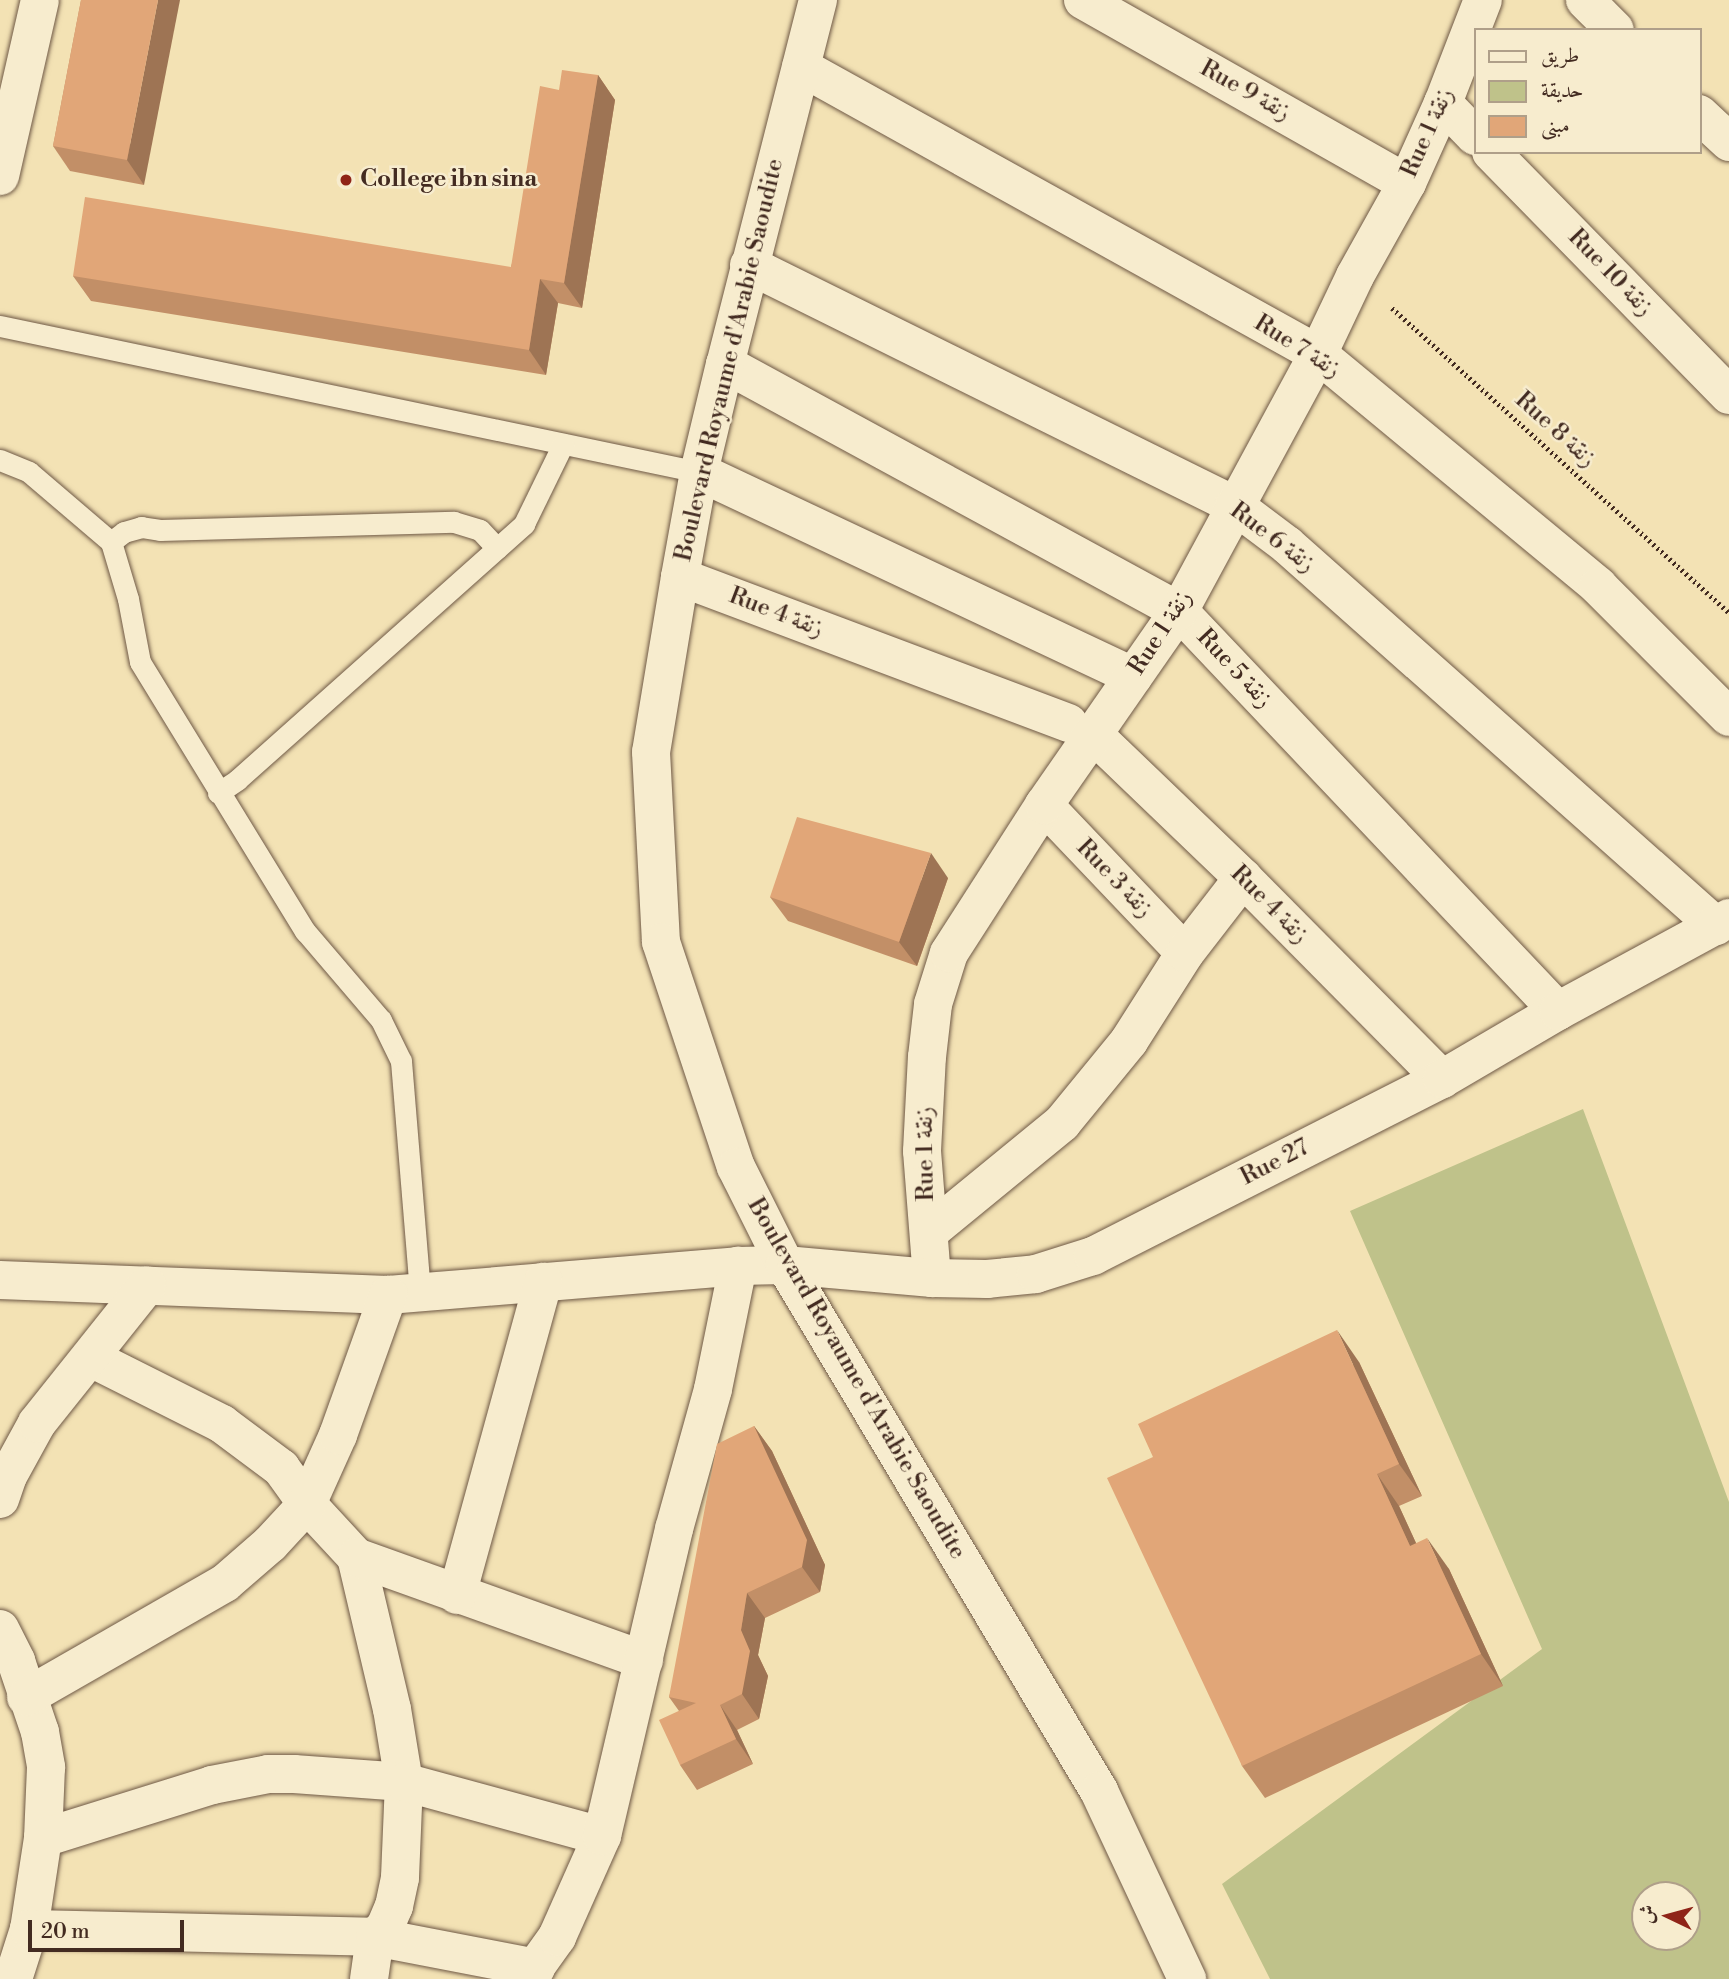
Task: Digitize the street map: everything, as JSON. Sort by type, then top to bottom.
[{"type":"street","points":[[0,176],[40,0]]},
{"type":"street","name":"Boulevard Royaume d'Arabie Saoudite","points":[[818,0],[749,265],[699,472],[650,752],[661,942],[736,1167],[785,1265],[1099,1791],[1187,1979]]},
{"type":"street","name":"Rue 9 زنقة","points":[[1083,0],[1407,183]]},
{"type":"street","name":"Rue 1 زنقة","points":[[932,1278],[922,1151],[933,1004],[949,953],[1044,805],[1081,728],[1133,676],[1179,611],[1234,505],[1318,355],[1356,276],[1407,183],[1443,103],[1483,0]]},
{"type":"street","points":[[1585,0],[1613,28]]},
{"type":"street","name":"Rue 7 زنقة","points":[[801,67],[1318,355],[1598,586],[1729,717]]},
{"type":"street","points":[[1443,103],[1474,135]]},
{"type":"street","points":[[1701,116],[1729,142]]},
{"type":"street","name":"Rue 10 زنقة","points":[[1493,154],[1729,395]]},
{"type":"street","name":"Rue 6 زنقة","points":[[749,265],[1234,505],[1287,545],[1722,922]]},
{"type":"street","name":"Rue 5 زنقة","points":[[725,364],[1179,611],[1558,1011]]},
{"type":"street","points":[[699,472],[1133,676]]},
{"type":"street","name":"Rue 4 زنقة","points":[[680,577],[1081,728],[1243,878],[1441,1079]]},
{"type":"street","name":"Rue 3 زنقة","points":[[1044,805],[1185,953]]},
{"type":"street","points":[[929,1232],[1062,1124],[1129,1041],[1185,953],[1243,878]]},
{"type":"street","name":"Rue 27","points":[[0,1280],[404,1293],[738,1266],[785,1265],[932,1278],[987,1279],[1036,1274],[1093,1256],[1441,1079],[1558,1011],[1722,922]]},
{"type":"street","points":[[29,1929],[375,1937],[531,1974],[557,1937],[602,1836],[674,1529],[713,1389],[738,1266]]},
{"type":"street","points":[[457,1595],[543,1282]]},
{"type":"street","points":[[0,1499],[8,1475],[37,1423],[147,1285]]},
{"type":"street","points":[[26,1697],[226,1583],[270,1544],[307,1504],[404,1293]]},
{"type":"street","points":[[91,1358],[222,1424],[281,1468],[307,1504],[356,1557],[644,1660]]},
{"type":"street","points":[[356,1557],[392,1709],[404,1782],[400,1878],[394,1906],[385,1927],[375,1937],[369,1979]]},
{"type":"street","points":[[0,1629],[16,1661],[40,1732],[46,1767],[43,1838],[29,1929],[13,1979]]},
{"type":"street","points":[[43,1838],[212,1785],[248,1777],[294,1774],[404,1782],[602,1836]]},
{"type":"lane","points":[[0,326],[699,472]]},
{"type":"lane","points":[[218,793],[524,524],[563,444]]},
{"type":"lane","points":[[0,460],[29,472],[111,542],[128,599],[140,662],[305,931],[381,1020],[401,1061],[404,1293]]},
{"type":"lane","points":[[111,542],[124,532],[141,527],[160,530],[454,523],[480,530],[496,548]]},
{"type":"path","name":"Rue 8 زنقة","points":[[1356,276],[1666,552],[1729,612]]},
{"type":"green space","points":[[1583,1109],[1729,1502],[1729,1979],[1270,1979],[1222,1884],[1542,1649],[1350,1211]]},
{"type":"building","points":[[81,0],[158,0],[127,160],[53,146]]},
{"type":"building","points":[[562,70],[598,75],[564,283],[540,279],[529,350],[73,276],[85,197],[511,267],[540,86],[559,90]]},
{"type":"building","points":[[797,817],[931,853],[899,942],[770,897]]},
{"type":"building","points":[[1337,1330],[1399,1464],[1377,1474],[1410,1546],[1427,1538],[1481,1654],[1242,1766],[1107,1478],[1153,1457],[1138,1424]]},
{"type":"building","points":[[754,1426],[807,1540],[802,1567],[747,1593],[741,1630],[750,1651],[742,1694],[720,1705],[736,1739],[680,1765],[659,1720],[696,1703],[669,1697],[717,1444]]},
{"type":"place","name":"College ibn sina","points":[[346,180]]}]
